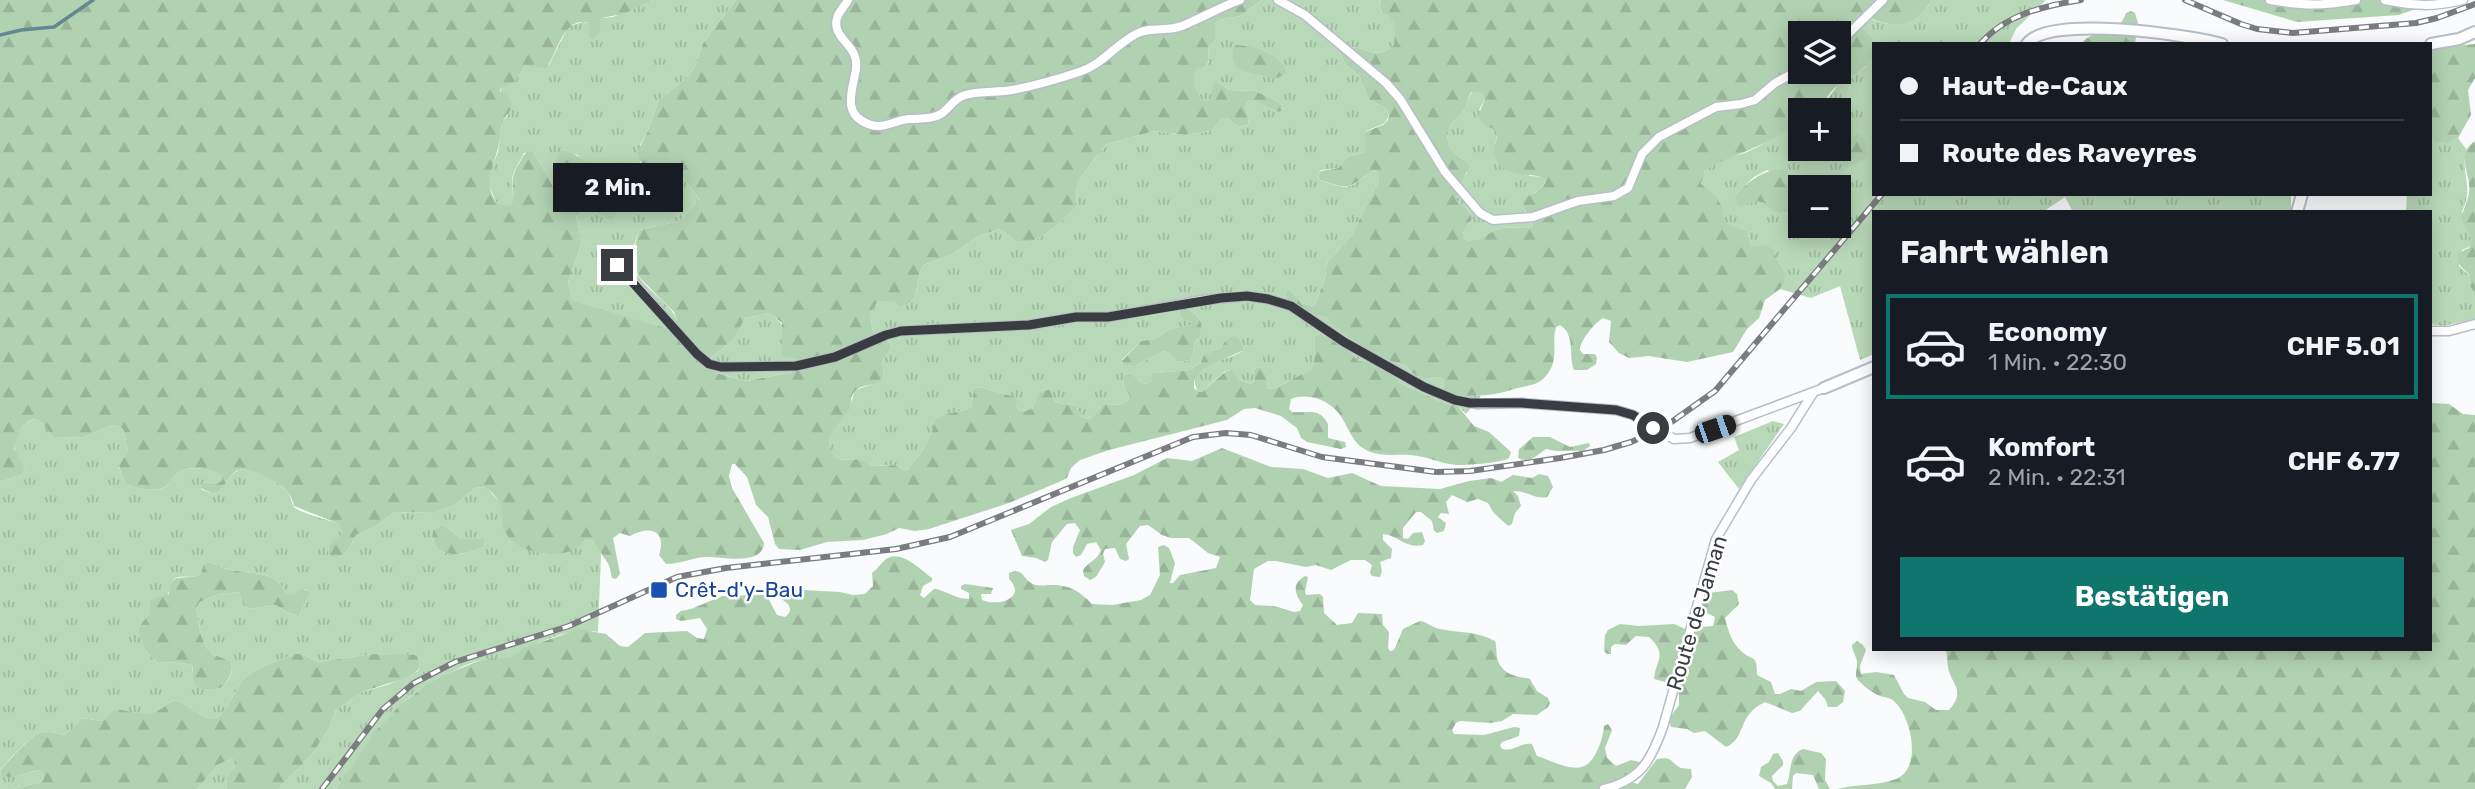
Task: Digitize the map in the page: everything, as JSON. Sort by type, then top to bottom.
[{"type":"street","points":[[848,0],[836,23],[837,31],[854,50],[857,60],[849,103],[858,117],[866,123],[880,126],[910,118],[940,115],[962,96],[984,91],[1010,91],[1081,72],[1096,65],[1135,34],[1147,29],[1183,26],[1213,10],[1240,0]]},
{"type":"street","points":[[1278,0],[1305,15],[1386,83],[1401,99],[1446,172],[1480,214],[1493,220],[1533,216],[1578,201],[1614,196],[1628,188],[1642,154],[1659,137],[1716,107],[1755,100],[1788,76]]},
{"type":"street","points":[[1851,31],[1883,0]]},
{"type":"street","points":[[2270,0],[2303,6],[2323,6],[2356,0]]},
{"type":"street","points":[[2385,0],[2413,6],[2435,6],[2463,0]]},
{"type":"street","points":[[2028,42],[2032,37],[2047,32],[2109,29],[2175,33],[2213,42]]},
{"type":"street","points":[[2432,44],[2459,39],[2475,32]]},
{"type":"street","points":[[611,256],[697,354],[709,364],[721,367],[784,367],[810,364],[886,335],[909,330],[1029,325],[1076,317],[1108,317],[1240,295],[1261,297],[1291,306],[1344,342],[1424,387],[1455,400],[1616,410],[1633,415],[1674,439],[1690,438],[1818,391],[1872,368]]},
{"type":"street","points":[[2432,331],[2449,331],[2475,324]]},
{"type":"street","name":"Route de Jaman","points":[[1604,789],[1630,779],[1647,765],[1662,727],[1716,539],[1751,480],[1818,391]]},
{"type":"green space","points":[[0,0],[653,0],[623,14],[601,18],[599,35],[593,39],[589,38],[589,23],[580,22],[573,25],[562,37],[546,68],[525,66],[515,82],[500,88],[509,98],[511,105],[502,123],[500,141],[489,179],[496,202],[510,205],[515,172],[529,151],[535,154],[560,199],[565,204],[572,205],[578,198],[561,177],[557,155],[559,151],[574,154],[587,163],[604,181],[616,215],[610,221],[587,207],[576,217],[582,242],[568,282],[572,301],[666,328],[677,320],[674,312],[639,277],[632,258],[639,230],[680,221],[699,199],[682,176],[648,170],[643,166],[637,152],[659,100],[694,69],[703,43],[736,0],[1262,0],[1240,16],[1219,20],[1215,24],[1215,40],[1208,47],[1209,61],[1206,66],[1197,69],[1195,85],[1202,100],[1211,99],[1213,83],[1218,82],[1229,90],[1255,91],[1276,100],[1283,106],[1282,111],[1278,112],[1255,100],[1249,100],[1245,106],[1249,118],[1245,126],[1237,126],[1228,118],[1223,118],[1211,131],[1185,135],[1155,131],[1107,144],[1077,184],[1076,207],[1041,237],[1025,243],[1018,242],[999,229],[977,237],[951,255],[923,265],[911,302],[899,306],[894,301],[878,301],[870,314],[873,332],[890,343],[891,348],[882,362],[883,372],[879,382],[857,389],[852,396],[849,410],[828,443],[834,457],[840,460],[861,459],[873,466],[894,465],[908,469],[923,450],[935,419],[971,407],[974,389],[979,387],[1012,396],[1017,399],[1016,407],[1026,411],[1033,408],[1040,392],[1050,390],[1055,402],[1076,406],[1082,417],[1088,419],[1104,404],[1118,404],[1128,400],[1130,397],[1124,385],[1124,375],[1131,373],[1139,382],[1146,384],[1151,381],[1153,373],[1190,370],[1201,362],[1204,355],[1220,348],[1228,338],[1235,335],[1240,339],[1244,350],[1204,368],[1194,380],[1194,388],[1202,392],[1226,371],[1231,370],[1240,380],[1251,384],[1255,381],[1253,371],[1257,367],[1262,368],[1266,375],[1266,388],[1273,389],[1310,370],[1314,364],[1315,337],[1320,333],[1350,351],[1358,361],[1375,363],[1391,372],[1400,383],[1446,404],[1457,405],[1474,426],[1489,432],[1511,452],[1509,458],[1499,461],[1457,465],[1416,456],[1373,453],[1355,441],[1338,412],[1332,407],[1312,397],[1298,397],[1291,399],[1289,409],[1292,412],[1321,415],[1328,424],[1328,438],[1345,442],[1346,447],[1341,449],[1307,442],[1301,438],[1297,428],[1281,416],[1255,408],[1244,409],[1227,420],[1080,460],[1071,468],[1067,478],[1059,482],[1009,503],[929,529],[915,531],[899,528],[863,540],[827,542],[800,550],[779,549],[775,544],[768,517],[756,505],[747,477],[732,464],[729,476],[732,488],[764,543],[762,550],[749,558],[705,557],[666,564],[659,555],[661,540],[655,532],[644,531],[630,536],[620,533],[613,538],[620,574],[616,579],[612,578],[609,565],[593,541],[586,539],[573,550],[556,554],[538,553],[520,546],[507,535],[502,523],[501,506],[485,487],[475,488],[456,504],[435,513],[395,512],[375,527],[356,535],[344,554],[331,557],[328,554],[329,545],[342,533],[339,524],[294,506],[283,487],[255,472],[241,469],[236,471],[220,490],[213,494],[201,488],[202,484],[217,484],[222,480],[222,475],[200,469],[183,470],[159,489],[143,489],[128,484],[123,479],[119,466],[128,450],[123,429],[116,425],[85,437],[54,438],[41,422],[35,419],[30,421],[20,430],[14,449],[25,468],[23,474],[0,482]],"holes":[[[770,313],[782,323],[782,356],[801,360],[803,370],[746,381],[716,373],[711,357],[734,340],[745,318]]]},
{"type":"green space","points":[[653,0],[736,0],[703,43],[694,69],[659,100],[640,145],[640,164],[652,174],[682,176],[699,199],[680,221],[639,230],[634,247],[632,257],[638,275],[666,304],[677,320],[666,328],[572,302],[568,282],[582,242],[576,217],[587,207],[610,221],[586,162],[576,154],[557,169],[566,185],[576,194],[578,199],[572,205],[565,204],[560,199],[535,154],[524,153],[515,170],[510,205],[503,206],[496,202],[489,185],[489,174],[498,152],[502,122],[508,115],[500,88],[519,76],[525,66],[549,65],[568,27],[582,22],[590,23],[589,33],[600,23],[601,18],[613,17]]},
{"type":"green space","points":[[1262,0],[1381,0],[1379,7],[1382,13],[1396,24],[1394,45],[1386,51],[1378,53],[1353,48],[1340,54],[1346,65],[1359,75],[1369,100],[1382,106],[1389,113],[1388,118],[1383,124],[1365,132],[1365,152],[1347,157],[1338,168],[1321,170],[1318,175],[1320,180],[1345,187],[1355,184],[1375,170],[1379,180],[1351,236],[1328,261],[1315,304],[1313,306],[1301,303],[1291,290],[1287,289],[1285,295],[1299,308],[1329,318],[1337,330],[1370,352],[1405,365],[1412,373],[1424,379],[1440,377],[1444,380],[1443,390],[1446,393],[1481,396],[1466,414],[1457,405],[1446,404],[1400,383],[1384,367],[1358,361],[1350,351],[1320,333],[1315,337],[1314,364],[1310,370],[1273,389],[1266,388],[1266,375],[1262,368],[1257,367],[1253,371],[1255,381],[1251,384],[1240,380],[1230,370],[1225,371],[1202,392],[1197,391],[1194,380],[1198,373],[1210,364],[1244,350],[1240,339],[1235,335],[1228,338],[1220,348],[1205,355],[1201,362],[1190,370],[1154,373],[1151,381],[1146,384],[1139,382],[1131,373],[1124,375],[1124,385],[1130,397],[1128,400],[1119,404],[1104,404],[1088,419],[1082,417],[1076,406],[1055,402],[1050,390],[1040,392],[1033,408],[1027,411],[1016,407],[1016,399],[1012,396],[979,387],[974,389],[971,407],[935,419],[923,450],[908,469],[894,465],[873,466],[861,459],[839,460],[834,457],[827,443],[829,438],[848,411],[855,391],[877,382],[883,375],[882,362],[891,348],[890,343],[873,332],[870,314],[878,301],[895,301],[899,306],[911,302],[923,265],[951,255],[977,237],[999,229],[1018,242],[1025,243],[1041,237],[1076,207],[1077,184],[1107,144],[1155,131],[1185,135],[1211,131],[1223,118],[1228,118],[1237,126],[1245,126],[1249,118],[1245,106],[1249,100],[1255,99],[1278,112],[1282,111],[1283,106],[1276,100],[1255,91],[1229,90],[1218,82],[1213,84],[1212,99],[1202,100],[1196,88],[1193,80],[1195,72],[1209,62],[1208,46],[1215,40],[1215,24],[1219,20],[1240,16]],"holes":[[[1182,308],[1198,316],[1202,328],[1191,360],[1177,362],[1169,353],[1163,351],[1137,365],[1123,365],[1122,360],[1141,341],[1155,339],[1170,329],[1192,325],[1191,322],[1181,319],[1179,312]]]},
{"type":"green space","points":[[1381,0],[1932,0],[1917,18],[1901,24],[1883,23],[1862,15],[1857,16],[1855,24],[1871,37],[1872,56],[1851,77],[1851,21],[1788,21],[1788,84],[1841,84],[1826,98],[1788,98],[1788,127],[1785,130],[1759,146],[1705,170],[1701,183],[1716,197],[1726,223],[1747,230],[1751,247],[1766,245],[1772,248],[1785,274],[1780,289],[1765,300],[1759,318],[1747,329],[1733,352],[1687,362],[1649,356],[1629,358],[1619,353],[1609,342],[1611,321],[1603,318],[1588,332],[1580,350],[1583,354],[1595,354],[1596,364],[1587,370],[1574,370],[1570,340],[1560,325],[1555,332],[1552,366],[1544,378],[1529,386],[1479,396],[1446,393],[1443,390],[1444,380],[1440,377],[1424,379],[1412,373],[1405,365],[1370,352],[1337,330],[1328,318],[1291,305],[1285,295],[1287,289],[1291,290],[1301,303],[1313,306],[1315,304],[1328,261],[1351,236],[1379,180],[1375,170],[1350,186],[1339,186],[1320,180],[1318,175],[1321,171],[1338,168],[1347,157],[1365,152],[1365,132],[1383,125],[1388,120],[1389,113],[1369,100],[1359,75],[1346,65],[1340,54],[1354,48],[1378,53],[1394,45],[1395,24],[1389,16],[1383,14],[1379,7]],"holes":[[[1471,92],[1481,94],[1485,99],[1478,116],[1485,126],[1497,133],[1495,156],[1499,163],[1510,171],[1545,178],[1546,182],[1523,201],[1533,226],[1503,228],[1479,238],[1466,240],[1463,236],[1464,230],[1472,219],[1468,210],[1457,200],[1457,195],[1469,167],[1467,161],[1450,147],[1448,131],[1464,110]]]},
{"type":"green space","points":[[1932,0],[2046,0],[2016,29],[2010,42],[1872,42],[1872,196],[2291,196],[2291,210],[2072,210],[2065,197],[2046,210],[1872,210],[1872,355],[1860,360],[1840,286],[1811,298],[1780,289],[1783,274],[1772,249],[1751,247],[1747,230],[1728,226],[1722,221],[1720,205],[1703,186],[1701,179],[1710,166],[1762,145],[1788,126],[1788,161],[1851,161],[1851,98],[1828,98],[1838,85],[1851,84],[1851,78],[1865,67],[1868,35],[1855,24],[1857,16],[1892,24],[1909,22],[1925,10]]},
{"type":"green space","points":[[2223,0],[2440,0],[2399,15],[2297,22]]},
{"type":"green space","points":[[2126,13],[2135,13],[2138,23],[2135,42],[2083,42],[2092,35],[2117,26]]},
{"type":"green space","points":[[2475,44],[2475,78],[2468,90],[2471,115],[2458,138],[2448,143],[2432,139],[2432,48]]},
{"type":"green space","points":[[1236,45],[1258,49],[1274,57],[1280,61],[1286,73],[1273,78],[1240,69],[1233,56],[1233,47]]},
{"type":"green space","points":[[1472,92],[1481,94],[1485,99],[1479,110],[1497,133],[1495,146],[1530,176],[1545,177],[1546,182],[1524,199],[1525,211],[1533,226],[1503,228],[1479,238],[1466,240],[1463,236],[1464,230],[1472,219],[1456,199],[1460,181],[1467,173],[1467,161],[1450,147],[1448,131],[1464,110]]},
{"type":"green space","points":[[1858,134],[1864,138],[1868,155],[1846,168],[1843,162],[1851,161],[1851,138]]},
{"type":"green space","points":[[2458,138],[2467,150],[2467,194],[2462,211],[2473,241],[2469,247],[2462,250],[2459,266],[2470,276],[2470,285],[2475,292],[2475,319],[2443,326],[2432,324],[2432,210],[2406,210],[2407,196],[2432,196],[2432,139],[2444,142]]},
{"type":"green space","points":[[2475,141],[2475,292],[2470,285],[2470,276],[2459,264],[2458,254],[2471,245],[2462,219],[2469,193],[2466,152]]},
{"type":"green space","points":[[1782,169],[1789,175],[1788,213],[1775,212],[1764,203],[1756,201],[1741,207],[1736,204],[1735,195],[1767,172]]},
{"type":"green space","points":[[1182,308],[1194,313],[1202,328],[1191,360],[1177,362],[1169,353],[1163,351],[1137,365],[1123,365],[1122,361],[1141,341],[1155,339],[1170,329],[1191,325],[1191,322],[1181,319],[1179,312]]},
{"type":"green space","points":[[770,313],[782,324],[791,338],[803,370],[746,381],[716,373],[711,357],[734,340],[745,318]]},
{"type":"green space","points":[[2432,403],[2449,404],[2463,414],[2475,415],[2475,789],[1837,789],[1896,779],[1904,773],[1912,754],[1912,742],[1901,709],[1893,700],[1875,693],[1857,678],[1857,662],[1852,645],[1857,641],[1866,650],[1860,666],[1861,674],[1876,672],[1894,675],[1908,698],[1925,702],[1936,710],[1949,710],[1957,697],[1946,651],[2432,651]]},
{"type":"green space","points":[[35,419],[41,422],[54,438],[85,437],[116,425],[123,429],[128,450],[119,467],[125,482],[138,488],[163,488],[179,472],[195,468],[223,475],[217,484],[202,484],[201,489],[213,494],[236,471],[252,471],[266,476],[288,492],[297,509],[340,524],[342,534],[329,545],[328,554],[331,557],[344,554],[356,535],[375,527],[395,512],[435,513],[456,504],[475,488],[486,487],[501,503],[506,534],[526,547],[556,553],[566,551],[586,539],[596,544],[601,554],[598,632],[576,631],[565,634],[543,641],[509,658],[481,660],[434,680],[416,692],[386,720],[336,789],[278,789],[311,756],[328,730],[336,710],[362,692],[387,685],[418,671],[420,663],[417,656],[372,654],[318,662],[302,654],[295,654],[252,672],[241,682],[226,708],[215,718],[205,716],[175,700],[156,712],[116,710],[101,721],[83,718],[65,735],[47,732],[37,734],[17,751],[0,771],[0,482],[23,474],[25,468],[14,447],[22,427]],"holes":[[[443,525],[462,539],[485,539],[484,547],[467,553],[443,552],[437,547],[433,530]],[[207,562],[227,569],[269,576],[276,580],[286,593],[293,596],[304,589],[311,592],[299,616],[276,605],[249,609],[243,605],[239,592],[218,594],[200,602],[196,608],[206,647],[212,654],[231,661],[232,665],[231,675],[223,687],[208,690],[194,683],[192,665],[177,662],[158,663],[146,652],[139,633],[139,627],[150,612],[151,600],[167,595],[175,578],[201,574],[203,565]]]},
{"type":"green space","points":[[1773,421],[1784,424],[1739,489],[1718,462],[1739,450],[1734,437]]},
{"type":"green space","points":[[1533,437],[1550,437],[1570,447],[1589,443],[1590,446],[1583,451],[1546,449],[1530,459],[1518,458],[1519,449]]},
{"type":"green space","points":[[1222,448],[1271,467],[1303,469],[1328,478],[1352,473],[1381,486],[1440,489],[1491,478],[1501,482],[1513,475],[1532,478],[1539,474],[1548,476],[1553,487],[1547,497],[1513,491],[1521,506],[1515,513],[1512,524],[1508,526],[1493,512],[1488,503],[1478,499],[1467,502],[1452,495],[1446,502],[1449,514],[1441,513],[1438,517],[1446,523],[1444,531],[1437,533],[1432,521],[1421,512],[1416,512],[1403,528],[1403,538],[1408,539],[1413,533],[1422,532],[1425,541],[1423,545],[1406,544],[1383,534],[1383,540],[1392,549],[1391,558],[1380,562],[1380,577],[1372,576],[1372,565],[1365,560],[1351,560],[1331,570],[1316,565],[1306,567],[1268,561],[1254,569],[1250,600],[1255,605],[1300,611],[1303,605],[1296,594],[1296,586],[1305,576],[1308,577],[1306,595],[1320,594],[1323,597],[1324,613],[1337,625],[1352,623],[1358,613],[1382,614],[1383,625],[1389,632],[1390,651],[1394,650],[1403,629],[1420,621],[1437,628],[1475,634],[1495,641],[1497,658],[1502,668],[1510,674],[1530,679],[1537,691],[1548,698],[1550,703],[1537,715],[1513,714],[1502,721],[1491,723],[1460,721],[1452,730],[1454,734],[1484,735],[1514,727],[1520,728],[1519,736],[1502,742],[1502,749],[1532,744],[1537,756],[1577,768],[1591,761],[1600,743],[1604,726],[1608,724],[1612,730],[1605,748],[1607,758],[1616,766],[1631,760],[1640,762],[1640,766],[1629,773],[1631,782],[1638,784],[1657,759],[1666,758],[1681,768],[1691,769],[1692,777],[1685,789],[336,789],[374,733],[399,706],[427,684],[481,660],[510,657],[527,647],[579,629],[606,634],[620,646],[628,647],[645,633],[687,631],[704,639],[707,629],[700,618],[681,621],[676,619],[676,615],[722,596],[763,595],[767,596],[777,615],[785,617],[790,608],[779,597],[783,589],[865,594],[873,586],[872,573],[893,556],[911,562],[932,578],[932,581],[923,586],[920,595],[924,598],[937,589],[969,599],[969,593],[961,589],[965,584],[993,588],[991,594],[981,594],[982,600],[1002,601],[1013,596],[1015,591],[1009,573],[1017,571],[1035,585],[1073,589],[1092,604],[1112,605],[1141,600],[1150,595],[1160,575],[1158,547],[1164,545],[1169,548],[1175,563],[1170,583],[1180,575],[1216,568],[1220,557],[1208,553],[1189,538],[1171,538],[1148,525],[1140,526],[1126,544],[1129,559],[1120,559],[1115,548],[1105,549],[1105,562],[1096,577],[1090,580],[1084,576],[1083,570],[1101,550],[1096,542],[1087,544],[1081,555],[1076,557],[1073,547],[1080,530],[1075,523],[1067,524],[1052,542],[1048,560],[1045,562],[1022,556],[1011,530],[1029,524],[1051,507],[1134,475],[1167,458],[1192,461]]},
{"type":"green space","points":[[443,525],[462,539],[485,539],[484,547],[467,553],[443,552],[437,547],[433,530]]},
{"type":"green space","points":[[207,562],[227,569],[269,576],[281,585],[286,593],[293,595],[303,589],[311,592],[299,616],[276,605],[249,609],[243,605],[239,592],[218,594],[200,602],[196,608],[206,647],[212,654],[231,661],[232,665],[223,687],[209,690],[196,686],[192,665],[177,662],[158,663],[146,652],[139,634],[139,627],[150,612],[150,600],[169,594],[172,581],[201,574],[203,565]]},
{"type":"green space","points":[[1732,590],[1737,594],[1739,604],[1725,618],[1730,635],[1744,654],[1755,660],[1757,675],[1771,682],[1775,694],[1791,689],[1801,691],[1816,682],[1836,681],[1845,691],[1843,702],[1837,707],[1828,707],[1818,691],[1800,711],[1792,713],[1765,702],[1750,714],[1737,738],[1726,747],[1705,731],[1694,733],[1687,729],[1671,727],[1669,719],[1679,705],[1679,686],[1673,679],[1665,682],[1654,679],[1659,653],[1649,637],[1636,636],[1626,645],[1615,644],[1611,647],[1611,654],[1604,651],[1605,635],[1608,630],[1620,624],[1674,624],[1692,632],[1701,627],[1713,626],[1715,617],[1707,613],[1701,602],[1708,593]]},
{"type":"green space","points":[[295,654],[302,654],[318,662],[372,654],[414,655],[420,663],[418,670],[408,677],[362,692],[336,710],[328,730],[311,756],[278,789],[227,789],[226,778],[237,766],[237,762],[232,759],[219,764],[197,789],[14,789],[41,782],[44,779],[43,773],[38,770],[15,776],[1,775],[2,768],[37,734],[47,732],[65,735],[83,718],[101,721],[116,709],[148,713],[175,700],[205,716],[215,718],[226,708],[241,682],[252,672]]},
{"type":"green space","points":[[1803,749],[1821,753],[1826,759],[1825,780],[1830,789],[1819,789],[1813,775],[1796,773],[1793,776],[1792,789],[1775,789],[1771,783],[1759,776],[1761,767],[1769,762],[1773,754],[1778,753],[1783,765],[1772,776],[1773,781],[1778,786],[1787,784],[1793,759]]},
{"type":"green space","points":[[232,759],[238,762],[238,766],[226,778],[227,789],[197,789],[219,764]]},
{"type":"green space","points":[[38,770],[43,773],[44,779],[41,782],[14,789],[0,789],[0,771],[1,775],[18,776]]},
{"type":"waterway","points":[[0,35],[54,27],[93,0]]},
{"type":"railway","points":[[1982,42],[2014,18],[2053,5],[2081,0]]},
{"type":"railway","points":[[2185,0],[2257,29],[2293,33],[2416,23],[2475,4]]},
{"type":"railway","points":[[322,789],[383,709],[414,683],[455,662],[569,626],[677,577],[726,568],[896,549],[950,537],[1193,437],[1226,433],[1251,435],[1322,457],[1436,472],[1470,471],[1560,458],[1631,442],[1663,428],[1715,391],[1880,196]]},
{"type":"place","name":"Crêt-d'y-Bau","points":[[659,590]]},
{"type":"route","points":[[617,265],[697,354],[709,364],[721,367],[784,367],[810,364],[886,335],[909,330],[1029,325],[1076,317],[1108,317],[1247,296],[1291,306],[1344,342],[1424,387],[1455,400],[1616,410],[1633,415],[1653,428]]}]
